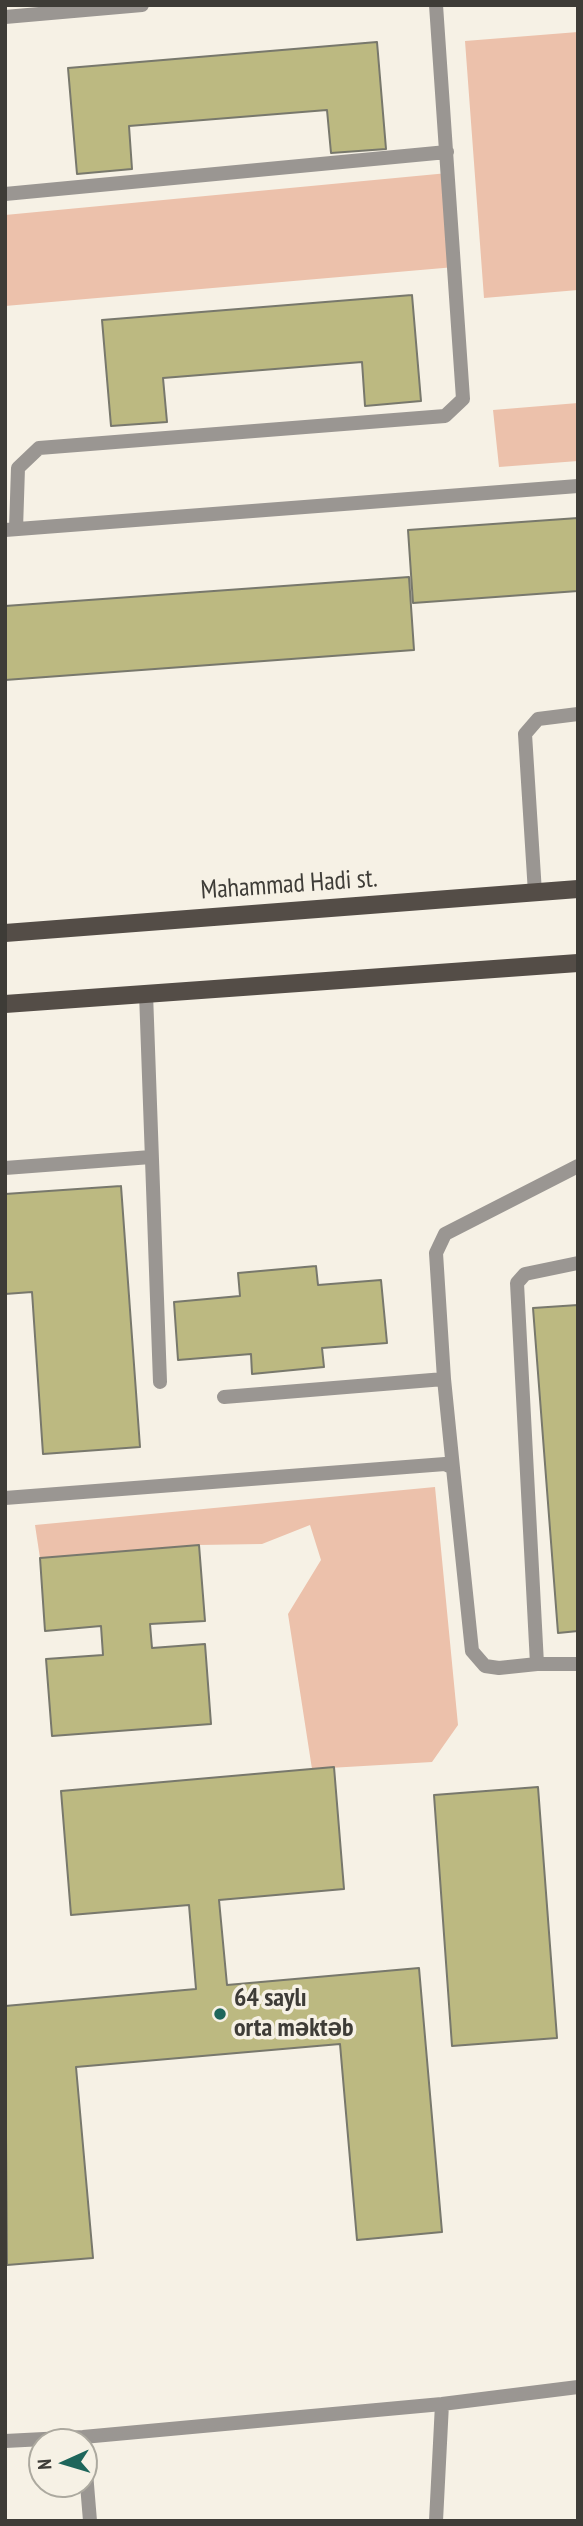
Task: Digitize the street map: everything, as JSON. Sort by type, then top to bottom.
[{"type":"main road","name":"Mahammad Hadi st.","points":[[5,933],[578,889]]},
{"type":"main road","points":[[5,1003],[578,963]]},
{"type":"street","points":[[5,17],[142,5]]},
{"type":"street","points":[[436,5],[463,399],[445,415],[39,448],[18,468],[11,530],[578,486]]},
{"type":"street","points":[[5,194],[447,152]]},
{"type":"street","points":[[535,893],[525,734],[538,719],[578,714]]},
{"type":"street","points":[[146,993],[160,1382]]},
{"type":"street","points":[[5,1168],[151,1157]]},
{"type":"street","points":[[578,1166],[445,1234],[436,1253],[444,1379],[472,1651],[485,1666],[499,1668],[578,1664]]},
{"type":"street","points":[[537,1664],[517,1283],[525,1274],[578,1263]]},
{"type":"street","points":[[224,1398],[444,1379]]},
{"type":"street","points":[[5,1498],[444,1464],[453,1468]]},
{"type":"street","points":[[98,2441],[578,2387]]},
{"type":"street","points":[[436,2521],[442,2404]]},
{"type":"street","points":[[5,2441],[28,2441]]},
{"type":"street","points":[[88,2498],[90,2521]]},
{"type":"shaded area","points":[[578,32],[578,290],[484,298],[465,41]]},
{"type":"shaded area","points":[[448,173],[455,267],[5,306],[5,215]]},
{"type":"shaded area","points":[[578,403],[578,461],[499,467],[493,410]]},
{"type":"shaded area","points":[[435,1487],[458,1725],[432,1762],[312,1769],[288,1614],[321,1560],[310,1525],[262,1544],[199,1545],[40,1558],[35,1525]]},
{"type":"building","points":[[377,42],[386,149],[331,153],[327,110],[129,126],[132,169],[77,174],[68,68]]},
{"type":"building","points":[[412,295],[421,401],[365,406],[362,362],[163,378],[167,422],[111,426],[102,320]]},
{"type":"building","points":[[578,518],[578,591],[413,603],[408,530]]},
{"type":"building","points":[[409,577],[414,650],[5,680],[5,606]]},
{"type":"building","points":[[121,1186],[140,1447],[43,1454],[32,1292],[5,1294],[5,1194]]},
{"type":"building","points":[[316,1266],[318,1285],[381,1280],[387,1343],[322,1348],[324,1367],[252,1374],[251,1354],[178,1360],[174,1302],[240,1296],[238,1273]]},
{"type":"building","points":[[578,1305],[578,1631],[558,1633],[533,1308]]},
{"type":"building","points":[[199,1545],[205,1621],[150,1624],[152,1648],[205,1644],[211,1724],[52,1736],[46,1659],[103,1655],[101,1626],[45,1631],[40,1558]]},
{"type":"building","points":[[334,1767],[344,1889],[219,1900],[227,1985],[419,1968],[442,2232],[357,2240],[340,2044],[76,2067],[93,2258],[7,2265],[5,2006],[196,1989],[189,1905],[71,1915],[61,1791]]},
{"type":"building","points":[[538,1787],[557,2038],[452,2046],[434,1795]]},
{"type":"place","name":"64 saylı orta məktəb","points":[[220,2014]]}]
